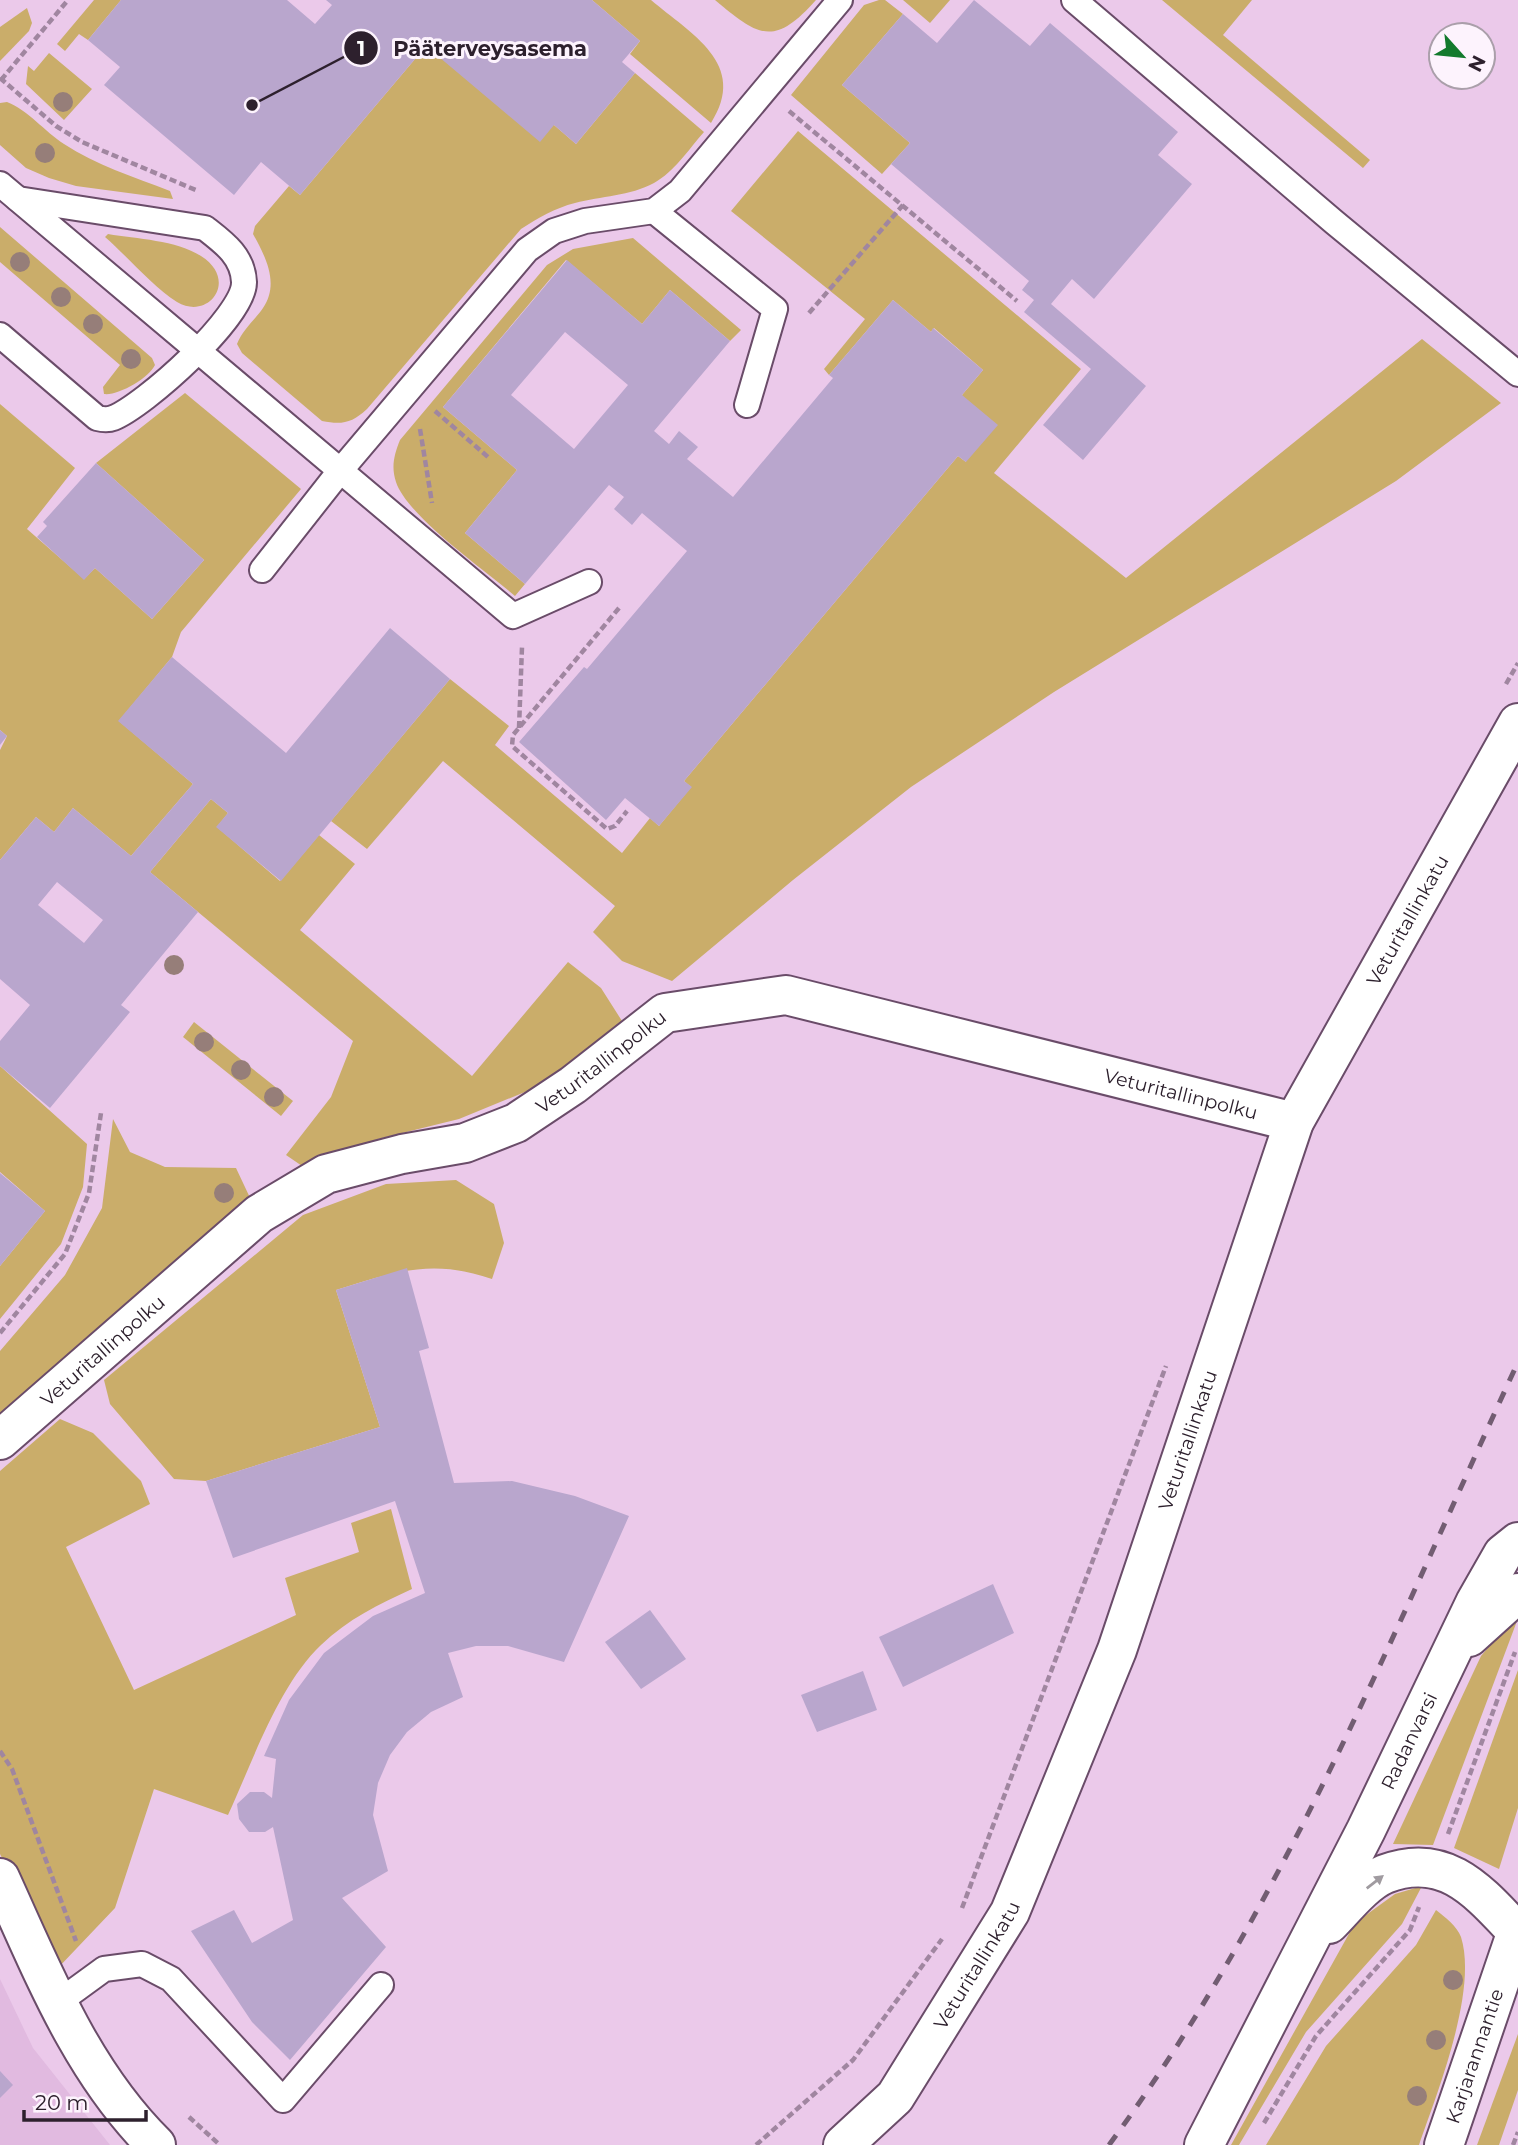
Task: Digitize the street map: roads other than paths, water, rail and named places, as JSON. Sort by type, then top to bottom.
[{"type":"street","name":"Veturitallinkatu","points":[[843,2145],[895,2097],[1010,1912],[1116,1650],[1294,1122],[1518,723]]},
{"type":"street","name":"Veturitallinpolku","points":[[0,1440],[259,1214],[326,1174],[402,1154],[465,1143],[516,1123],[573,1085],[665,1013],[786,995],[1294,1122]]},
{"type":"street","name":"Radanvarsi","points":[[1204,2145],[1308,1946],[1448,1658],[1503,1554],[1518,1542]]},
{"type":"street","points":[[1448,1658],[1518,1593]]},
{"type":"street","name":"Radanvarsi","points":[[1308,1946],[1354,1899],[1384,1875],[1436,1867],[1479,1892],[1517,1930]]},
{"type":"street","points":[[0,1878],[56,2004],[95,2071],[156,2145]]},
{"type":"street","name":"Karjarannantie","points":[[1444,2145],[1517,1930]]},
{"type":"lane","points":[[262,570],[341,471],[527,250],[554,230],[585,221],[654,211],[680,191],[840,0]]},
{"type":"lane","points":[[1074,0],[1334,222],[1518,374]]},
{"type":"lane","points":[[9,192],[513,616],[589,582]]},
{"type":"lane","points":[[0,335],[97,418],[112,419],[180,370],[198,352],[239,301],[244,284],[240,262],[228,247],[205,228],[9,192]]},
{"type":"lane","points":[[654,211],[775,309],[747,405]]},
{"type":"lane","points":[[56,2004],[104,1969],[142,1964],[171,1979],[283,2100],[381,1985]]},
{"type":"railway","points":[[1109,2145],[1171,2055],[1282,1864],[1381,1663],[1518,1362]]},
{"type":"place","name":"Pääterveysasema","points":[[252,105]]}]
